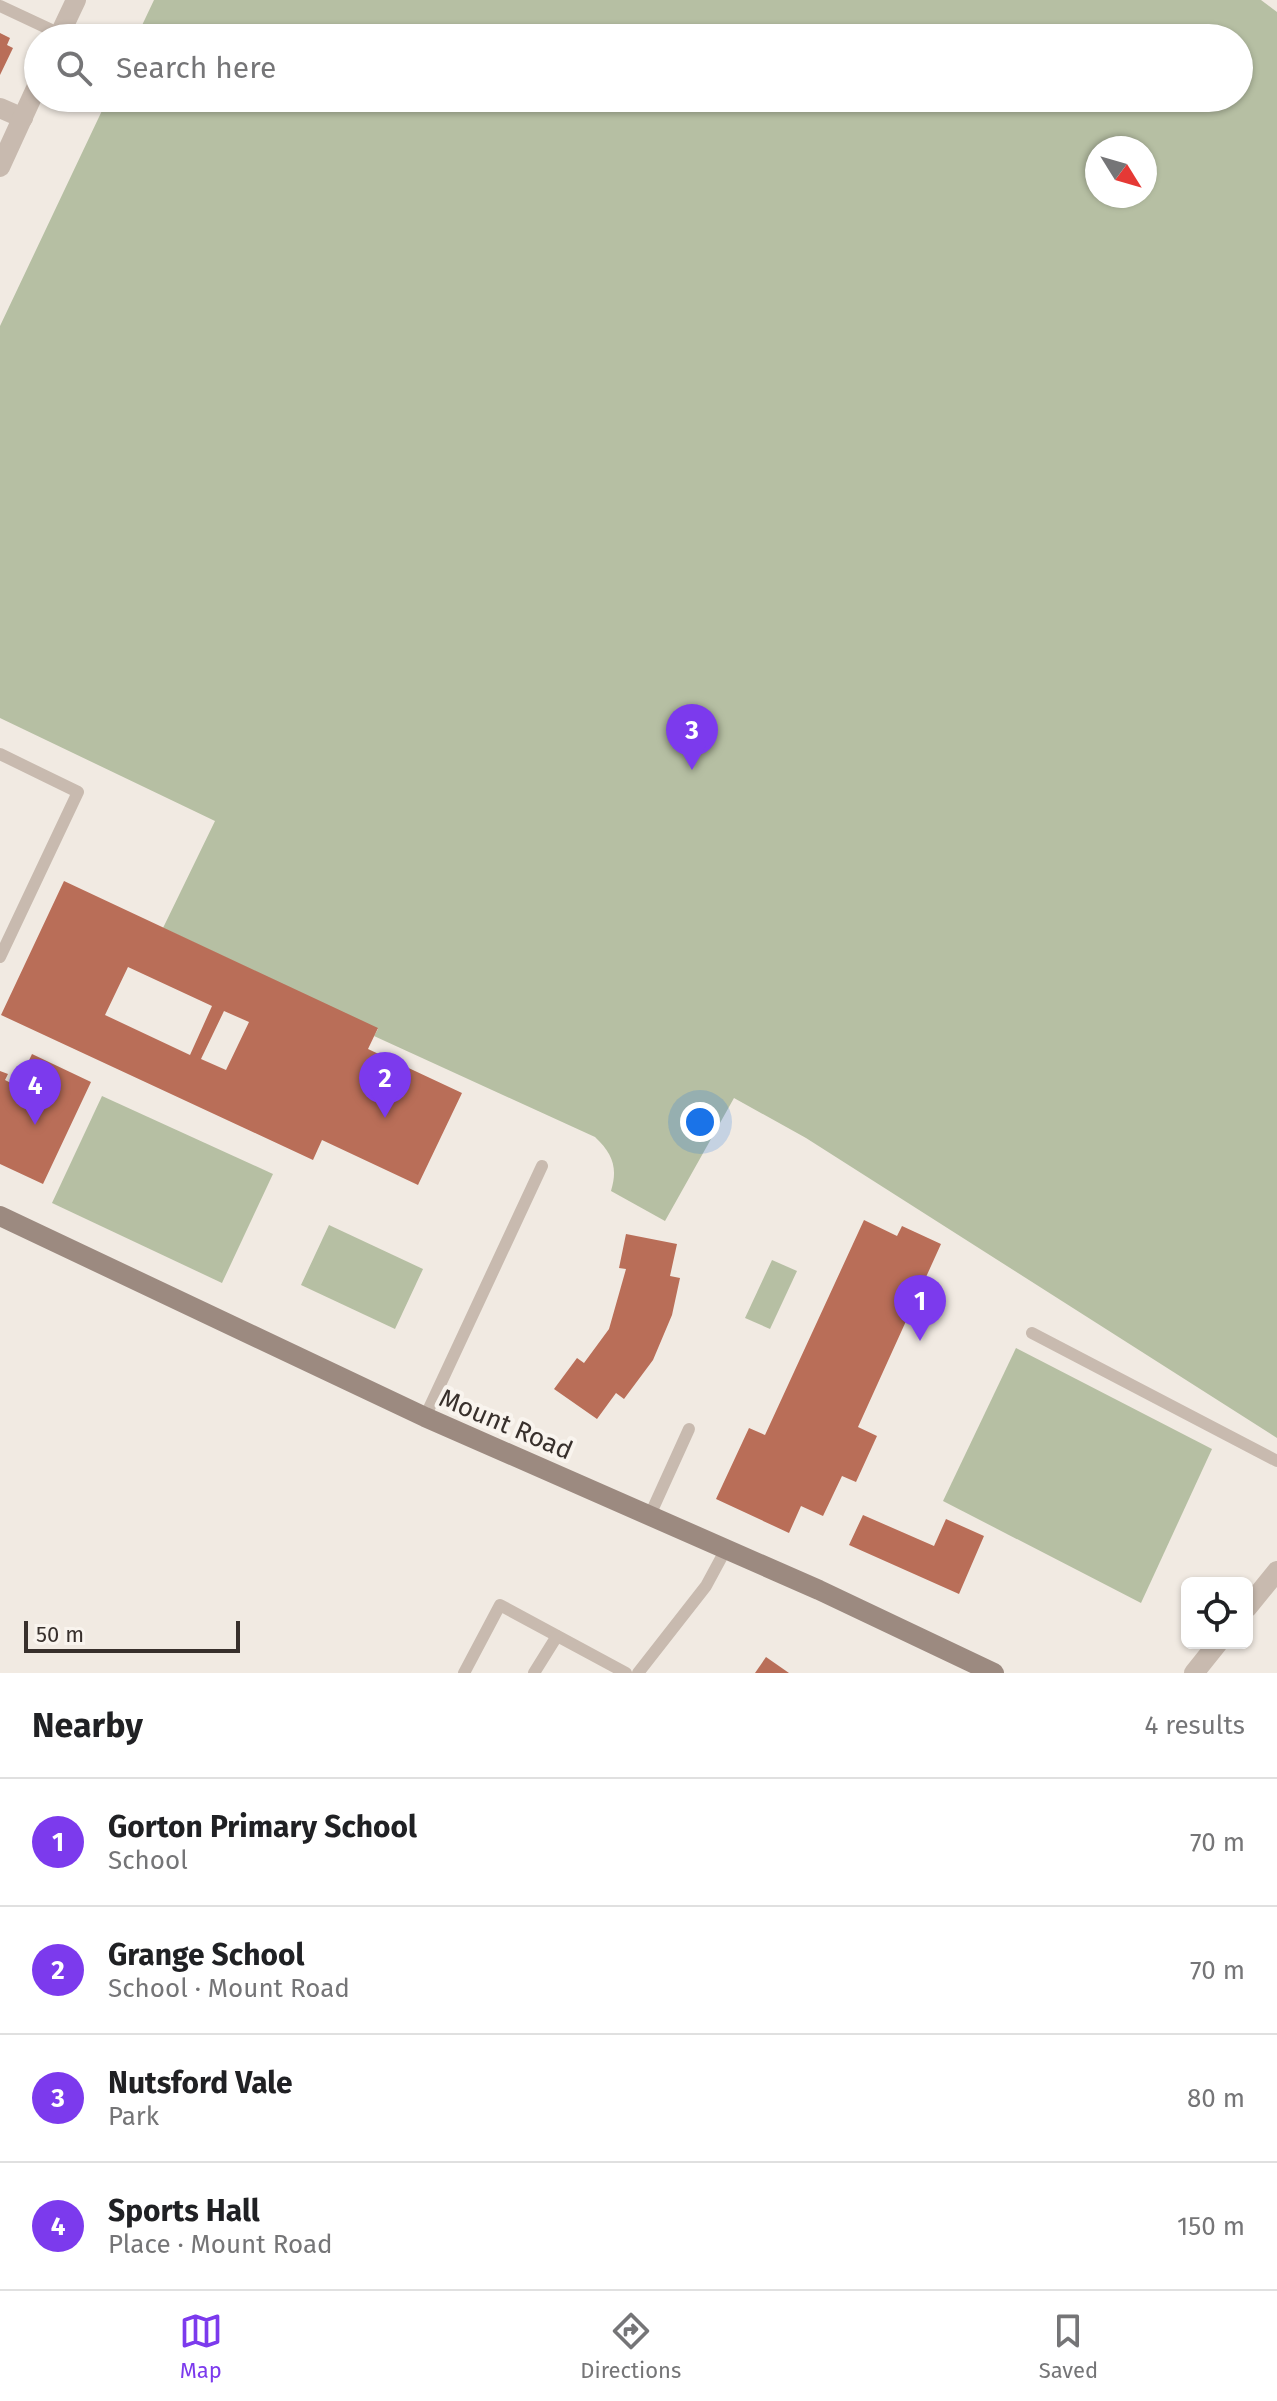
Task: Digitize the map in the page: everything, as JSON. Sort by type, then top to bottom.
[{"type":"main road","name":"Mount Road","points":[[0,1216],[425,1417],[726,1549],[994,1673]]},
{"type":"street","points":[[65,24],[76,0]]},
{"type":"street","points":[[0,108],[23,118]]},
{"type":"street","points":[[0,167],[26,112]]},
{"type":"street","points":[[1253,1601],[1277,1571]]},
{"type":"street","points":[[1194,1673],[1213,1649]]},
{"type":"lane","points":[[0,6],[35,24]]},
{"type":"lane","points":[[0,754],[78,792],[0,957]]},
{"type":"lane","points":[[425,1417],[542,1166]]},
{"type":"lane","points":[[1032,1333],[1277,1461]]},
{"type":"lane","points":[[650,1515],[689,1429]]},
{"type":"lane","points":[[638,1673],[706,1586],[726,1549]]},
{"type":"lane","points":[[464,1673],[500,1605],[626,1673]]},
{"type":"lane","points":[[534,1673],[557,1636]]},
{"type":"green space","points":[[154,0],[1261,0],[1277,12],[1277,1438],[806,1138],[734,1098],[665,1221],[611,1191],[614,1168],[606,1149],[595,1137],[374,1036],[378,1029],[163,928],[215,821],[0,718],[0,326],[101,112],[1253,112],[1253,24],[143,24]]},
{"type":"green space","points":[[102,1096],[273,1174],[222,1283],[52,1203]]},
{"type":"green space","points":[[329,1225],[423,1269],[395,1329],[301,1285]]},
{"type":"green space","points":[[772,1260],[797,1271],[770,1329],[745,1318]]},
{"type":"green space","points":[[1016,1348],[1212,1449],[1141,1603],[943,1501]]},
{"type":"building","points":[[0,33],[10,38],[7,45],[13,48],[0,75]]},
{"type":"building","points":[[64,881],[378,1028],[368,1049],[462,1093],[418,1185],[322,1140],[313,1160],[1,1015]],"holes":[[[128,967],[212,1006],[190,1055],[105,1015]],[[224,1011],[249,1022],[226,1070],[201,1059]]]},
{"type":"building","points":[[32,1054],[91,1082],[43,1184],[0,1164],[0,1071],[8,1074],[5,1080],[17,1086]]},
{"type":"building","points":[[864,1220],[897,1236],[902,1226],[941,1244],[858,1427],[877,1436],[856,1482],[842,1476],[823,1516],[801,1506],[789,1533],[716,1499],[749,1428],[765,1435]]},
{"type":"building","points":[[626,1234],[677,1244],[670,1276],[680,1278],[672,1315],[653,1360],[624,1399],[616,1393],[597,1419],[554,1389],[577,1358],[584,1363],[609,1329],[626,1269],[619,1268]]},
{"type":"building","points":[[863,1515],[934,1546],[946,1519],[984,1536],[959,1594],[849,1545]]},
{"type":"building","points":[[766,1657],[789,1673],[755,1673]]},
{"type":"place","name":"Nutsford Vale","points":[[692,770]]},
{"type":"place","name":"Grange School","points":[[385,1118]]},
{"type":"place","name":"Sports Hall","points":[[35,1125]]},
{"type":"place","name":"Gorton Primary School","points":[[920,1341]]}]
